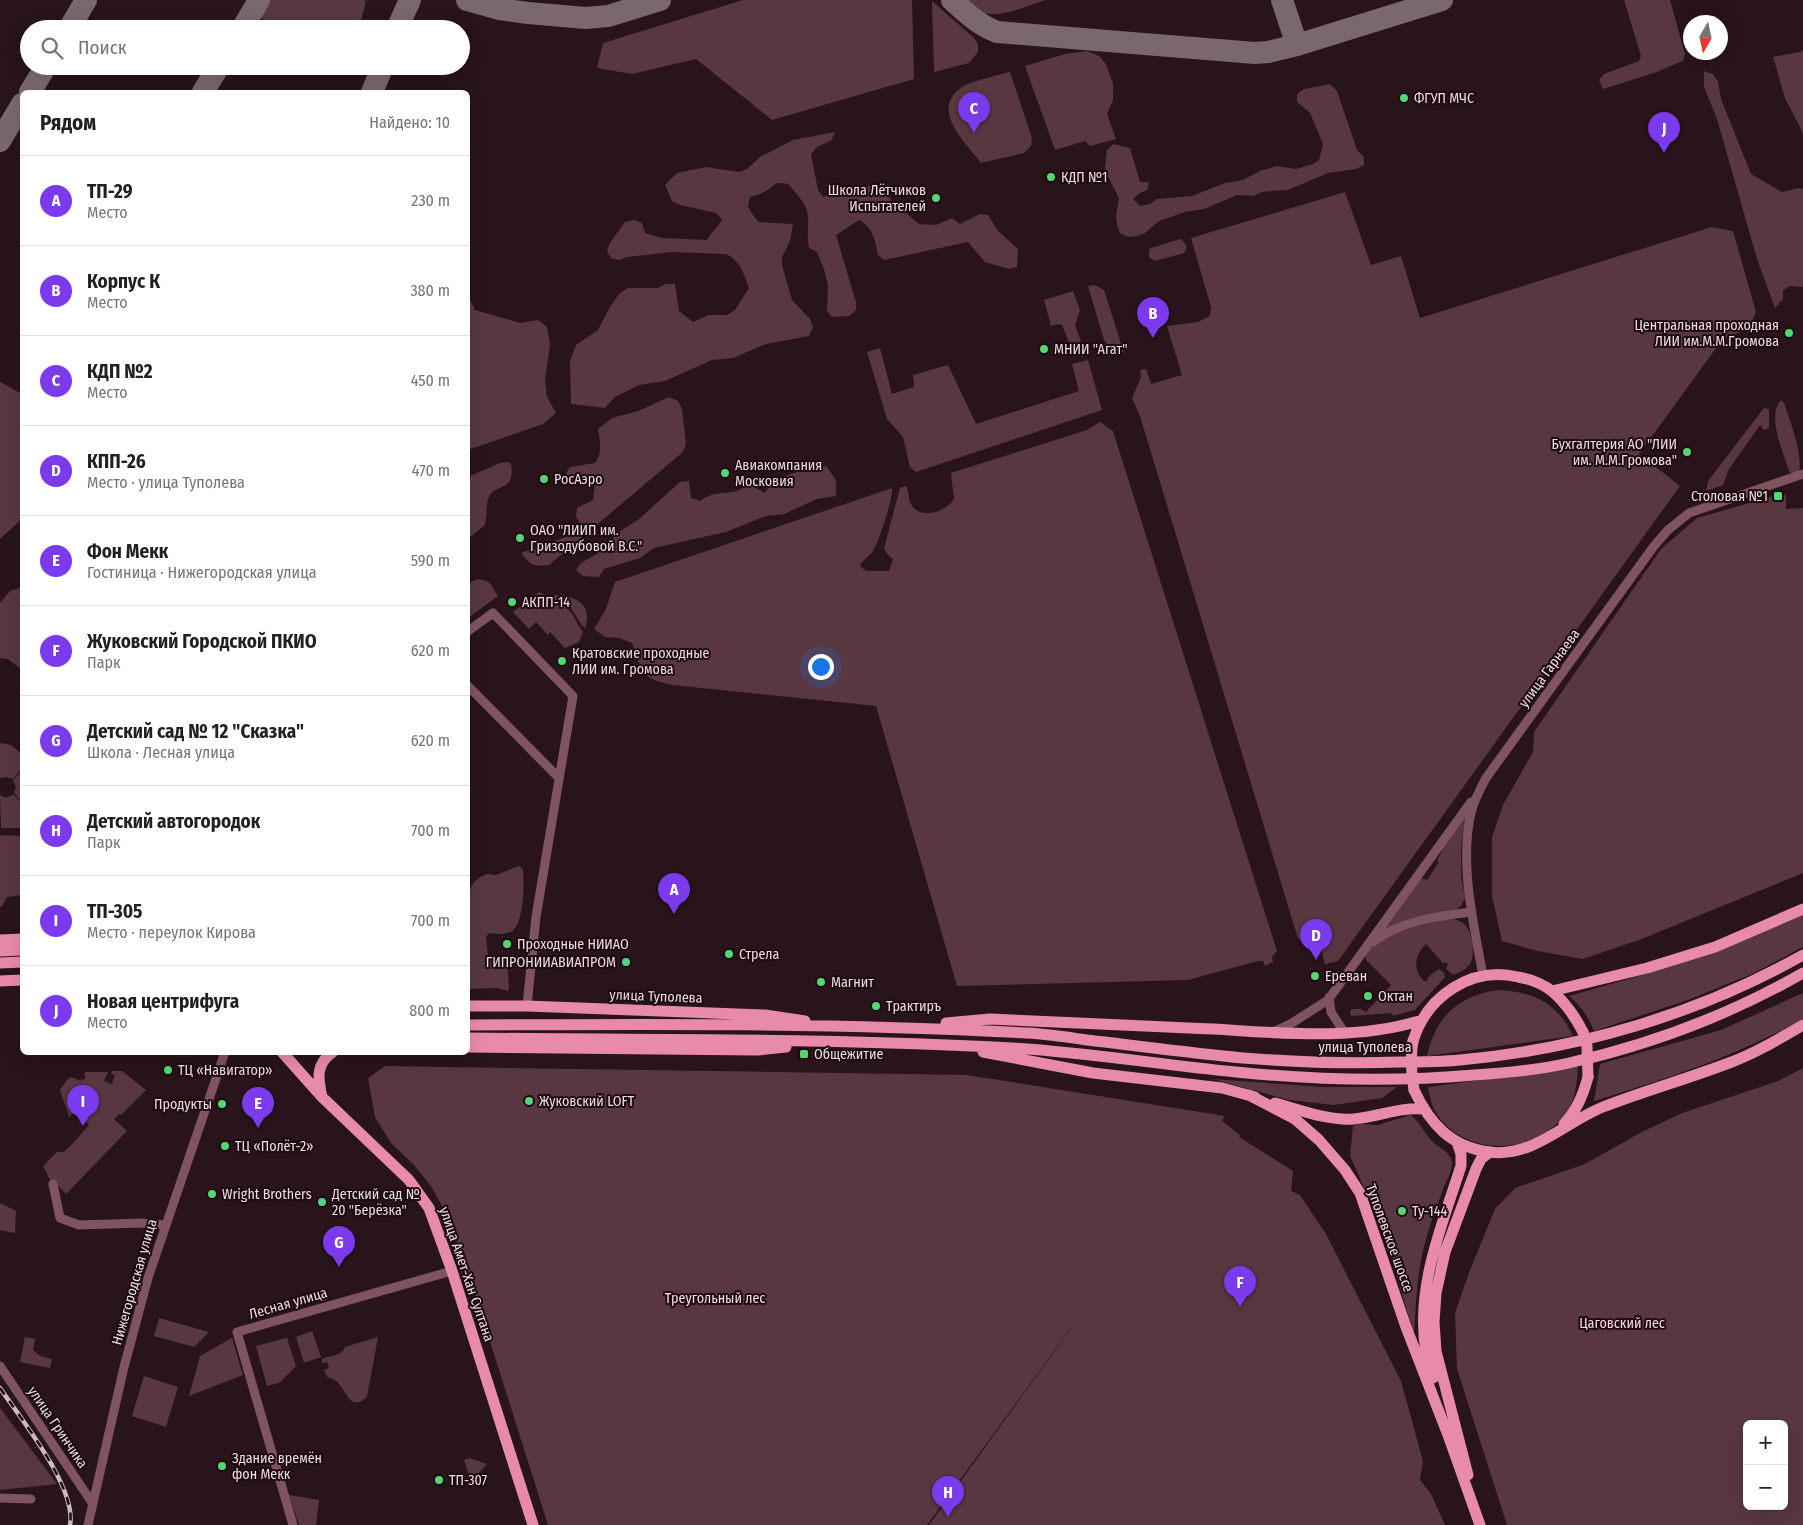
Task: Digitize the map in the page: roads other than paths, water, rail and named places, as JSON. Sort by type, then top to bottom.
[{"type":"main road","points":[[1552,991],[1647,968],[1715,946],[1760,929],[1803,909]]},
{"type":"main road","points":[[0,940],[20,939]]},
{"type":"main road","points":[[0,951],[20,950]]},
{"type":"main road","name":"улица Туполева","points":[[470,1025],[640,1024],[843,1028],[909,1027],[1032,1033],[1288,1061],[1348,1064],[1458,1061],[1566,1044],[1618,1032],[1650,1022],[1732,990],[1803,955]]},
{"type":"main road","points":[[0,963],[20,962]]},
{"type":"main road","points":[[470,1038],[844,1041],[937,1044],[1029,1049],[1295,1077],[1422,1080],[1507,1072],[1567,1063],[1627,1047],[1706,1019],[1780,986],[1803,972]]},
{"type":"main road","points":[[1558,1131],[1576,1109],[1588,1077],[1587,1046],[1583,1032],[1571,1009],[1552,991],[1540,984],[1512,975],[1483,976],[1457,985],[1443,994],[1431,1006],[1422,1020],[1413,1041],[1410,1057],[1414,1090],[1423,1109],[1438,1128],[1458,1142],[1490,1152],[1526,1149],[1543,1142],[1558,1131],[1603,1107],[1730,1063],[1803,1025]]},
{"type":"main road","points":[[0,982],[20,980]]},
{"type":"main road","name":"улица Туполева","points":[[470,1006],[527,1006],[765,1015],[843,1028]]},
{"type":"main road","name":"улица Туполева","points":[[909,1027],[990,1019],[1273,1032],[1344,1032],[1400,1026],[1422,1020]]},
{"type":"main road","points":[[470,1047],[758,1050],[844,1041]]},
{"type":"main road","points":[[937,1044],[1093,1073],[1222,1088],[1338,1119],[1355,1119],[1411,1108],[1423,1109]]},
{"type":"main road","name":"улица Амет-Хан Султана","points":[[285,1055],[322,1097],[409,1180],[429,1208],[452,1271],[533,1525]]},
{"type":"main road","points":[[322,1097],[318,1077],[320,1068],[329,1055]]},
{"type":"main road","name":"Туполевское шоссе","points":[[1249,1094],[1295,1119],[1319,1140],[1345,1170],[1360,1193],[1406,1327],[1448,1435],[1480,1525]]},
{"type":"main road","name":"Туполевское шоссе","points":[[1448,1435],[1426,1352],[1424,1317],[1427,1282],[1435,1249],[1461,1166],[1458,1142]]},
{"type":"main road","name":"Туполевское шоссе","points":[[1480,1525],[1436,1351],[1434,1322],[1436,1293],[1445,1252],[1476,1169],[1481,1159],[1490,1152]]},
{"type":"street","name":"улица Гарнаева","points":[[1483,976],[1472,912],[1467,858],[1471,813],[1477,794],[1486,778],[1642,562],[1668,530],[1689,513],[1803,474]]},
{"type":"street","points":[[470,630],[493,613],[573,696],[536,917],[527,1006]]},
{"type":"street","points":[[470,688],[559,778]]},
{"type":"street","points":[[1273,1032],[1330,997],[1477,794]]},
{"type":"street","points":[[1364,949],[1387,933],[1413,923],[1447,915],[1472,912]]},
{"type":"street","points":[[1330,997],[1330,1012],[1344,1032]]},
{"type":"street","name":"Нижегородская улица","points":[[88,1525],[133,1332],[164,1225],[224,1055]]},
{"type":"street","points":[[53,1184],[60,1218],[70,1222],[79,1225],[147,1223],[164,1225]]},
{"type":"street","name":"Лесная улица","points":[[293,1525],[237,1332],[452,1271]]},
{"type":"street","name":"улица Гринчика","points":[[0,1366],[93,1504]]},
{"type":"street","points":[[0,1498],[31,1499]]},
{"type":"railway","points":[[0,1388],[46,1454],[65,1492],[70,1510],[70,1525]]},
{"type":"place","name":"ФГУП МЧС","points":[[1404,98]]},
{"type":"place","name":"КДП №2","points":[[974,133]]},
{"type":"place","name":"Новая центрифуга","points":[[1664,153]]},
{"type":"place","name":"КДП №1","points":[[1051,177]]},
{"type":"place","name":"Школа Лётчиков Испытателей","points":[[936,198]]},
{"type":"place","name":"Центральная проходная ЛИИ им.М.М.Громова","points":[[1789,333]]},
{"type":"place","name":"Корпус К","points":[[1153,338]]},
{"type":"place","name":"МНИИ \"Агат\"","points":[[1044,349]]},
{"type":"place","name":"Бухгалтерия АО \"ЛИИ им. М.М.Громова\"","points":[[1687,452]]},
{"type":"place","name":"Авиакомпания Московия","points":[[725,473]]},
{"type":"place","name":"РосАэро","points":[[544,479]]},
{"type":"place","name":"Столовая №1","points":[[1778,496]]},
{"type":"place","name":"ОАО \"ЛИИП им. Гризодубовой В.С.\"","points":[[520,538]]},
{"type":"place","name":"АКПП-14","points":[[512,602]]},
{"type":"place","name":"Кратовские проходные ЛИИ им. Громова","points":[[562,661]]},
{"type":"place","name":"ТП-29","points":[[674,914]]},
{"type":"place","name":"Проходные НИИАО","points":[[507,944]]},
{"type":"place","name":"Стрела","points":[[729,954]]},
{"type":"place","name":"КПП-26","points":[[1316,960]]},
{"type":"place","name":"ГИПРОНИИАВИАПРОМ","points":[[626,962]]},
{"type":"place","name":"Ереван","points":[[1315,976]]},
{"type":"place","name":"Магнит","points":[[821,982]]},
{"type":"place","name":"Октан","points":[[1368,996]]},
{"type":"place","name":"Трактиръ","points":[[876,1006]]},
{"type":"place","name":"Общежитие","points":[[804,1054]]},
{"type":"place","name":"ТЦ «Навигатор»","points":[[168,1070]]},
{"type":"place","name":"Жуковский LOFT","points":[[529,1101]]},
{"type":"place","name":"Продукты","points":[[222,1104]]},
{"type":"place","name":"ТП-305","points":[[83,1126]]},
{"type":"place","name":"Фон Мекк","points":[[258,1128]]},
{"type":"place","name":"ТЦ «Полёт-2»","points":[[225,1146]]},
{"type":"place","name":"Wright Brothers","points":[[212,1194]]},
{"type":"place","name":"Детский сад № 20 \"Берёзка\"","points":[[322,1202]]},
{"type":"place","name":"Ty-144","points":[[1402,1211]]},
{"type":"place","name":"Детский сад № 12 \"Сказка\"","points":[[339,1267]]},
{"type":"place","name":"Жуковский Городской ПКИО","points":[[1240,1307]]},
{"type":"place","name":"Здание времён фон Мекк","points":[[222,1466]]},
{"type":"place","name":"ТП-307","points":[[439,1480]]},
{"type":"place","name":"Детский автогородок","points":[[948,1517]]},
{"type":"park label","name":"Треугольный лес","points":[[715,1298]]},
{"type":"park label","name":"Цаговский лес","points":[[1622,1323]]}]
